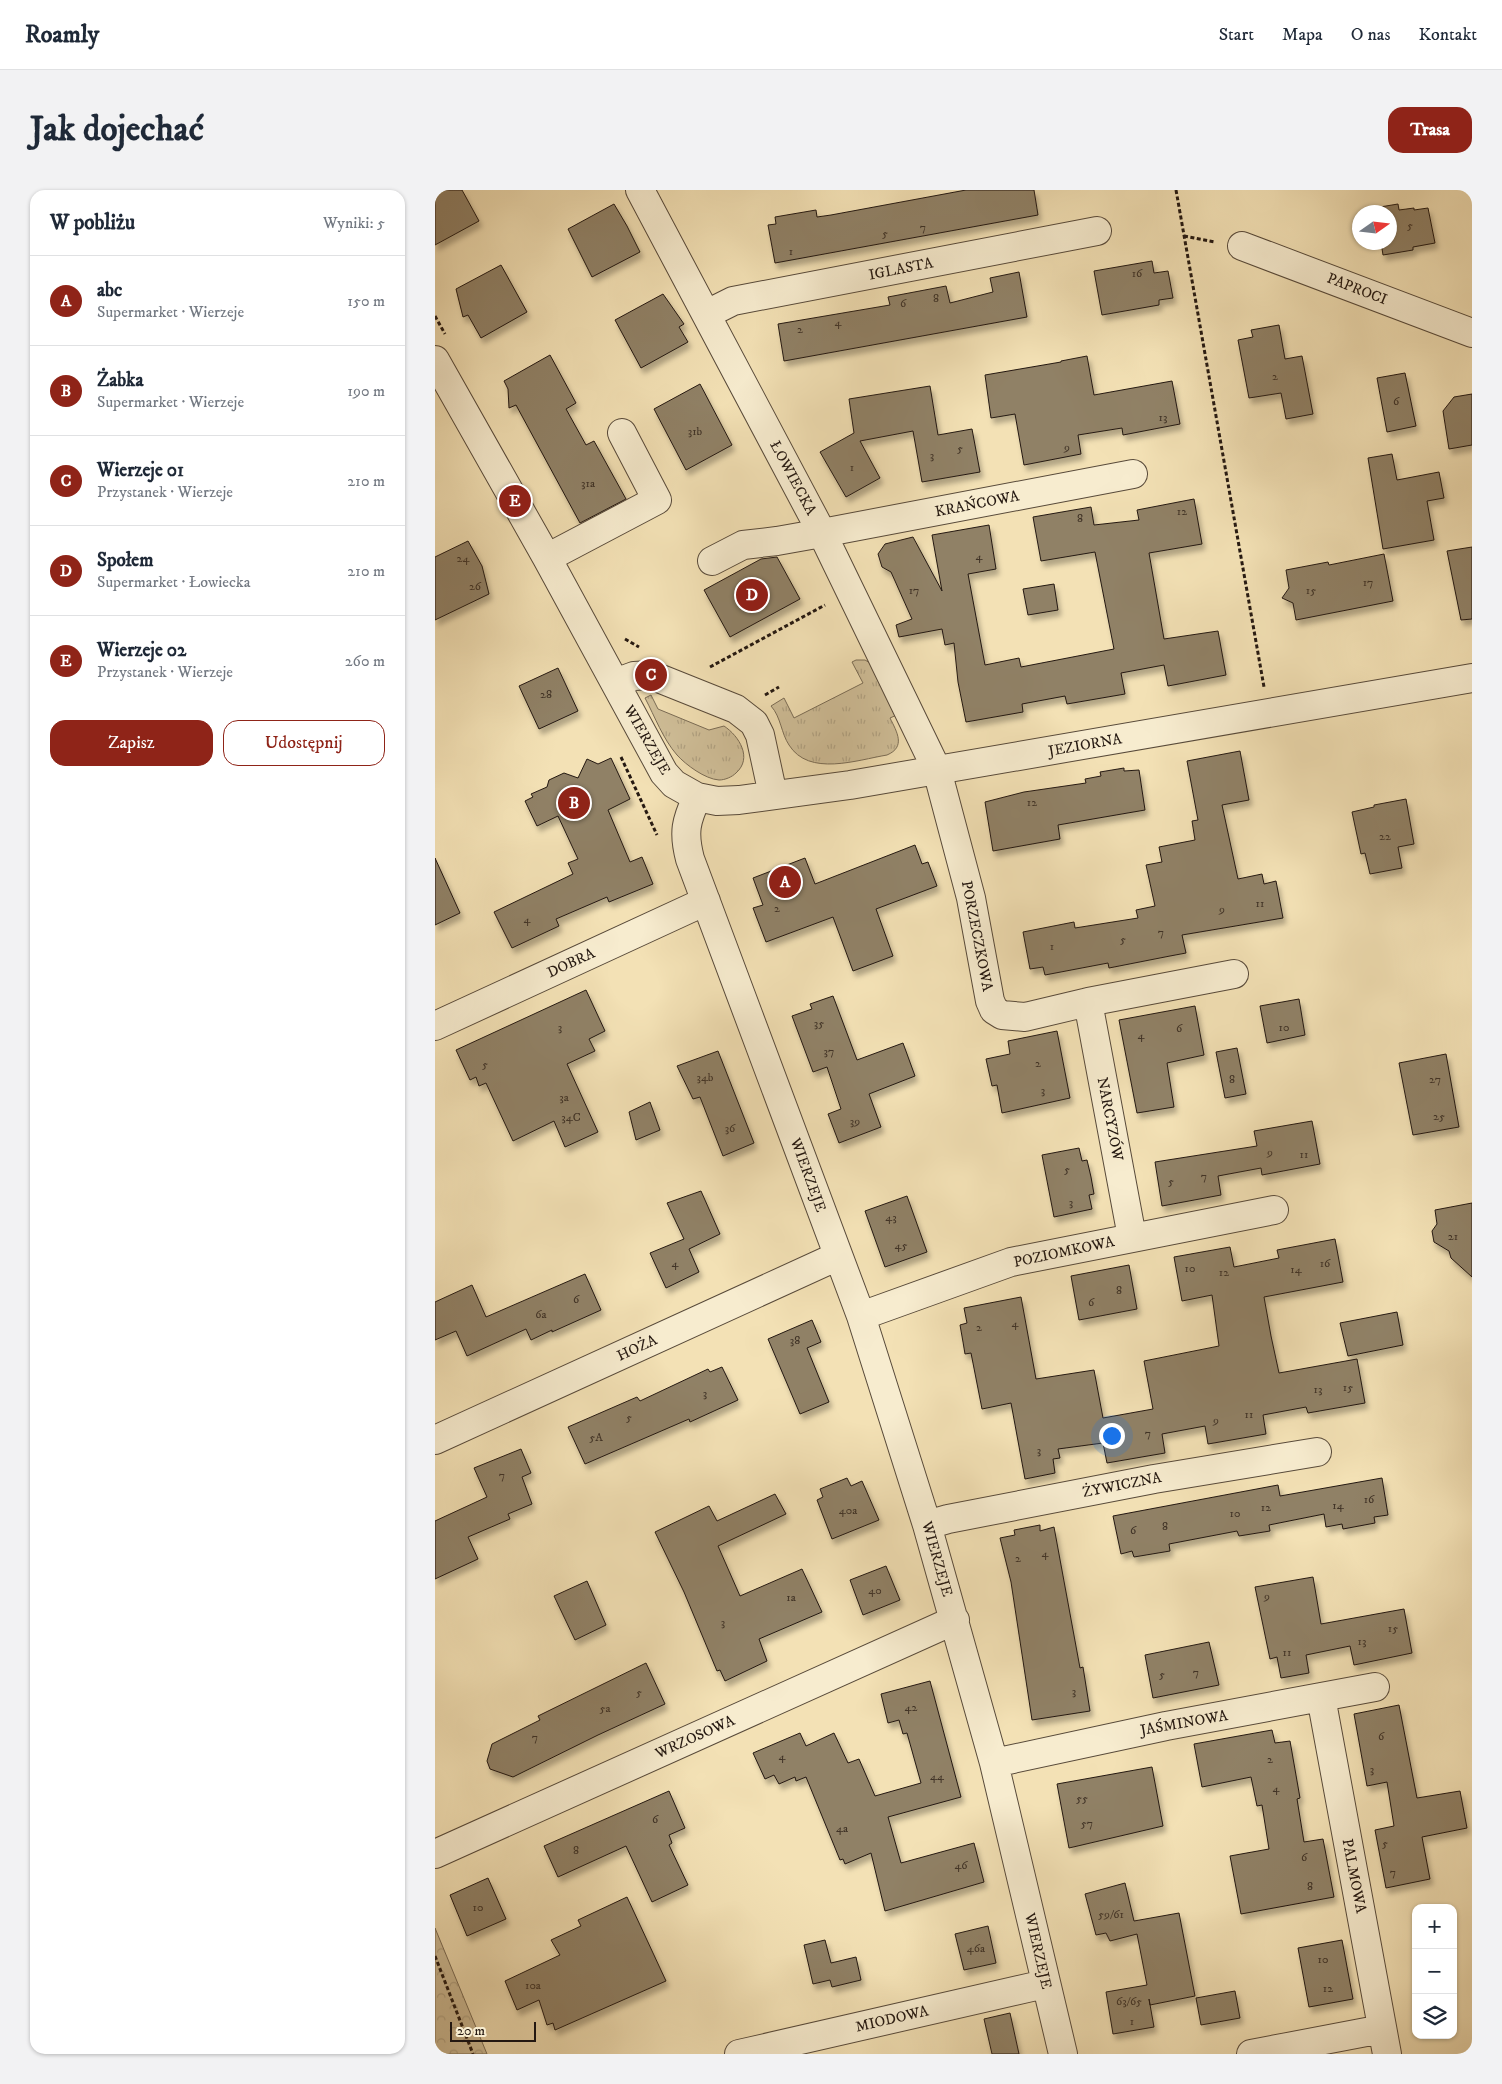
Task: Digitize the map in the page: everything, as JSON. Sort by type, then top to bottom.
[{"type":"street","name":"ŁOWIECKA","points":[[640,190],[822,533],[937,770]]},
{"type":"street","name":"IGLASTA","points":[[707,314],[733,301],[1097,231]]},
{"type":"street","name":"PAPROCI","points":[[1242,246],[1472,333]]},
{"type":"street","name":"WIERZEJE","points":[[435,360],[547,558],[664,773],[674,784],[697,796],[685,826],[685,836],[690,858],[861,1316],[927,1525],[994,1763],[1063,2054]]},
{"type":"street","points":[[547,558],[657,500],[622,433]]},
{"type":"street","name":"KRAŃCOWA","points":[[712,561],[743,545],[822,533],[1133,474]]},
{"type":"street","points":[[615,683],[634,676],[651,675],[735,709],[754,723],[760,735],[773,795]]},
{"type":"street","name":"JEZIORNA","points":[[697,796],[726,802],[773,795],[937,770],[1472,678]]},
{"type":"street","name":"PORZECZKOWA","points":[[937,770],[971,898],[988,994],[994,1010],[1002,1015],[1025,1017],[1088,1002],[1234,974]]},
{"type":"street","name":"DOBRA","points":[[435,1026],[706,901]]},
{"type":"street","name":"NARCYZÓW","points":[[1088,1002],[1132,1237]]},
{"type":"street","name":"POZIOMKOWA","points":[[861,1316],[1011,1262],[1274,1210]]},
{"type":"street","name":"HOŻA","points":[[435,1440],[838,1256]]},
{"type":"street","name":"ŻYWICZNA","points":[[927,1525],[948,1519],[1154,1479],[1317,1452]]},
{"type":"street","name":"WRZOSOWA","points":[[435,1854],[955,1620]]},
{"type":"street","name":"JAŚMINOWA","points":[[994,1763],[1166,1726],[1375,1687]]},
{"type":"street","name":"PALMOWA","points":[[1321,1697],[1385,2042]]},
{"type":"street","name":"MIODOWA","points":[[744,2053],[1045,1984]]},
{"type":"street","points":[[1251,2054],[1385,2042]]},
{"type":"path","points":[[1176,190],[1265,689]]},
{"type":"path","points":[[704,671],[850,591]]},
{"type":"path","points":[[762,697],[779,687]]},
{"type":"path","points":[[618,751],[659,838]]},
{"type":"path","points":[[435,1956],[473,2054]]},
{"type":"green space","points":[[865,660],[872,664],[899,714],[890,718],[898,739],[896,748],[887,755],[848,762],[821,764],[809,761],[798,755],[789,745],[777,715],[771,706],[784,698],[794,718],[863,683],[852,662]]},
{"type":"green space","points":[[651,695],[658,709],[709,730],[724,726],[730,730],[739,741],[744,754],[741,767],[736,773],[726,779],[714,779],[696,771],[681,759],[667,742],[645,698]]},
{"type":"green space","points":[[435,1928],[487,2054],[435,2054]]},
{"type":"building","points":[[435,190],[462,190],[479,221],[435,245]]},
{"type":"building","points":[[966,190],[1034,190],[1038,215],[775,263],[768,225],[776,224],[775,217],[816,210],[817,217]]},
{"type":"building","points":[[614,204],[640,252],[592,277],[568,229]]},
{"type":"building","points":[[1398,204],[1399,210],[1428,208],[1435,243],[1413,247],[1413,250],[1383,255],[1382,250],[1397,250],[1397,205],[1392,205]]},
{"type":"building","points":[[1152,261],[1154,273],[1168,271],[1173,298],[1159,300],[1159,305],[1102,315],[1094,271]]},
{"type":"building","points":[[501,265],[527,312],[481,338],[468,315],[463,317],[456,289]]},
{"type":"building","points":[[1019,272],[1027,317],[784,361],[778,324],[890,305],[888,297],[946,286],[950,303],[993,292],[990,278]]},
{"type":"building","points":[[663,294],[684,324],[679,327],[688,342],[641,368],[615,320]]},
{"type":"building","points":[[1279,325],[1285,359],[1302,356],[1313,414],[1286,419],[1281,393],[1249,398],[1238,340],[1253,337],[1251,330]]},
{"type":"building","points":[[550,355],[576,403],[566,409],[586,445],[594,441],[626,499],[580,523],[516,405],[509,408],[508,389],[504,381]]},
{"type":"building","points":[[1087,356],[1094,395],[1172,381],[1180,424],[1123,435],[1122,428],[1078,435],[1081,454],[1024,465],[1015,414],[991,418],[985,375]]},
{"type":"building","points":[[1405,373],[1416,426],[1387,432],[1377,378]]},
{"type":"building","points":[[700,384],[732,445],[686,470],[654,409]]},
{"type":"building","points":[[930,386],[938,435],[972,429],[980,472],[922,482],[913,431],[860,441],[880,478],[846,497],[820,452],[854,433],[849,399]]},
{"type":"building","points":[[1472,394],[1472,445],[1449,449],[1443,411],[1454,397]]},
{"type":"building","points":[[1392,454],[1397,480],[1439,472],[1444,498],[1427,501],[1434,540],[1383,549],[1368,458]]},
{"type":"building","points":[[1194,499],[1202,544],[1149,553],[1164,639],[1218,631],[1226,675],[1168,686],[1164,665],[1121,673],[1125,694],[1067,704],[1065,696],[1022,704],[1023,712],[966,722],[958,682],[954,643],[945,645],[942,629],[899,637],[896,625],[912,619],[891,572],[882,567],[878,554],[885,544],[913,537],[942,591],[932,535],[989,525],[996,569],[968,574],[985,665],[1019,658],[1021,667],[1114,649],[1095,552],[1041,561],[1033,517],[1091,507],[1094,525],[1139,520],[1137,510]]},
{"type":"building","points":[[468,541],[482,566],[489,594],[435,620],[435,557]]},
{"type":"building","points":[[1472,547],[1472,619],[1461,620],[1447,551]]},
{"type":"building","points":[[1384,554],[1393,601],[1296,620],[1293,603],[1282,598],[1289,588],[1286,570],[1328,562],[1329,565]]},
{"type":"building","points":[[777,557],[800,599],[730,637],[704,590],[761,559]]},
{"type":"building","points":[[1054,584],[1058,610],[1028,615],[1023,589]]},
{"type":"building","points":[[558,668],[578,711],[539,729],[519,686]]},
{"type":"building","points":[[1240,751],[1249,800],[1222,805],[1238,879],[1262,874],[1264,884],[1276,881],[1283,918],[1182,935],[1186,953],[1109,968],[1108,963],[1045,975],[1043,967],[1030,969],[1023,932],[1074,922],[1075,928],[1138,918],[1136,910],[1155,906],[1146,865],[1162,862],[1159,847],[1195,840],[1192,821],[1198,820],[1187,761]]},
{"type":"building","points":[[611,758],[630,799],[608,810],[630,862],[642,857],[653,884],[609,902],[607,897],[556,919],[559,926],[512,948],[494,912],[573,874],[568,863],[578,859],[558,816],[537,826],[525,801],[533,797],[531,794],[547,787],[549,780],[564,773],[578,778],[587,759],[598,764]]},
{"type":"building","points":[[1124,768],[1124,771],[1139,770],[1145,810],[1058,825],[1060,839],[993,851],[985,802],[1024,792],[1086,783],[1085,779],[1101,776],[1100,772]]},
{"type":"building","points":[[1406,799],[1414,844],[1398,847],[1402,868],[1370,874],[1365,853],[1361,854],[1352,812],[1374,807],[1374,805]]},
{"type":"building","points":[[915,845],[922,864],[928,862],[937,886],[876,909],[893,956],[853,971],[833,917],[766,942],[753,908],[763,905],[753,878],[805,858],[815,884]]},
{"type":"building","points":[[435,858],[460,913],[435,925]]},
{"type":"building","points":[[586,990],[605,1031],[589,1039],[595,1051],[567,1064],[598,1132],[565,1147],[554,1121],[513,1141],[486,1083],[479,1086],[476,1077],[470,1080],[456,1050]]},
{"type":"building","points":[[833,996],[857,1060],[903,1043],[915,1076],[869,1094],[881,1127],[839,1143],[828,1114],[841,1109],[827,1067],[813,1072],[792,1016],[812,1009],[810,1004]]},
{"type":"building","points":[[1299,999],[1305,1035],[1267,1043],[1260,1006]]},
{"type":"building","points":[[1195,1006],[1204,1055],[1167,1063],[1174,1107],[1137,1113],[1119,1020]]},
{"type":"building","points":[[1057,1031],[1070,1098],[1002,1113],[997,1085],[992,1086],[986,1059],[1010,1054],[1008,1041]]},
{"type":"building","points":[[1237,1048],[1246,1094],[1225,1098],[1216,1052]]},
{"type":"building","points":[[718,1051],[754,1143],[723,1156],[700,1097],[693,1099],[677,1066]]},
{"type":"building","points":[[1446,1054],[1459,1127],[1413,1135],[1399,1063]]},
{"type":"building","points":[[650,1102],[660,1130],[636,1140],[629,1112]]},
{"type":"building","points":[[1312,1121],[1320,1164],[1262,1175],[1261,1168],[1218,1176],[1221,1195],[1162,1206],[1155,1162],[1257,1146],[1254,1131]]},
{"type":"building","points":[[1079,1148],[1082,1161],[1087,1160],[1091,1177],[1094,1194],[1089,1195],[1092,1209],[1054,1217],[1042,1155]]},
{"type":"building","points":[[701,1191],[720,1234],[689,1249],[699,1272],[666,1288],[650,1253],[684,1239],[667,1203]]},
{"type":"building","points":[[907,1196],[927,1252],[885,1267],[865,1211]]},
{"type":"building","points":[[1472,1203],[1472,1277],[1451,1258],[1449,1251],[1434,1242],[1432,1231],[1437,1224],[1435,1210]]},
{"type":"building","points":[[1335,1239],[1343,1282],[1264,1297],[1271,1336],[1279,1373],[1357,1359],[1365,1403],[1308,1413],[1306,1407],[1263,1415],[1266,1434],[1208,1444],[1205,1426],[1162,1434],[1165,1453],[1107,1463],[1103,1443],[1058,1449],[1060,1458],[1053,1459],[1055,1473],[1025,1479],[1011,1403],[982,1409],[971,1353],[965,1354],[960,1325],[967,1323],[964,1308],[1021,1297],[1036,1379],[1094,1370],[1103,1418],[1153,1409],[1144,1361],[1219,1346],[1212,1295],[1182,1301],[1174,1257],[1230,1247],[1234,1267],[1279,1258],[1277,1250]]},
{"type":"building","points":[[1129,1265],[1137,1309],[1079,1320],[1071,1276]]},
{"type":"building","points":[[585,1274],[601,1310],[552,1332],[552,1330],[531,1340],[526,1329],[467,1356],[456,1331],[435,1340],[435,1302],[472,1285],[486,1317]]},
{"type":"building","points":[[1397,1312],[1403,1345],[1348,1356],[1340,1323]]},
{"type":"building","points":[[812,1320],[821,1342],[807,1348],[829,1402],[800,1414],[768,1339]]},
{"type":"building","points":[[722,1367],[738,1400],[690,1422],[689,1419],[585,1464],[568,1427],[637,1397],[640,1401],[708,1369],[710,1372]]},
{"type":"building","points":[[521,1449],[531,1473],[522,1477],[532,1504],[508,1514],[510,1519],[468,1537],[478,1559],[435,1579],[435,1521],[487,1497],[474,1468]]},
{"type":"building","points":[[847,1478],[851,1486],[862,1481],[879,1520],[832,1539],[817,1500],[823,1497],[820,1489]]},
{"type":"building","points":[[1382,1478],[1388,1515],[1374,1517],[1375,1523],[1343,1529],[1342,1524],[1326,1527],[1324,1514],[1269,1525],[1270,1531],[1239,1536],[1237,1531],[1169,1544],[1170,1551],[1134,1557],[1132,1551],[1121,1554],[1113,1516],[1278,1485],[1280,1496]]},
{"type":"building","points":[[775,1494],[786,1514],[718,1546],[740,1596],[802,1569],[822,1612],[759,1639],[767,1661],[725,1681],[720,1670],[717,1671],[684,1592],[655,1532],[709,1506],[717,1521]]},
{"type":"building","points":[[1040,1525],[1040,1531],[1054,1527],[1080,1668],[1083,1667],[1090,1711],[1032,1720],[1011,1582],[1000,1538],[1015,1535],[1014,1530]]},
{"type":"building","points":[[886,1566],[900,1600],[863,1615],[850,1580]]},
{"type":"building","points":[[1313,1577],[1321,1624],[1404,1609],[1412,1653],[1354,1665],[1350,1646],[1306,1655],[1309,1673],[1281,1678],[1277,1657],[1270,1659],[1255,1587]]},
{"type":"building","points":[[587,1581],[606,1625],[575,1640],[554,1596]]},
{"type":"building","points":[[1209,1642],[1219,1685],[1153,1698],[1145,1655]]},
{"type":"building","points":[[646,1663],[665,1704],[513,1777],[490,1769],[487,1761],[492,1744],[540,1720],[538,1716]]},
{"type":"building","points":[[930,1681],[961,1797],[888,1817],[901,1863],[974,1843],[984,1882],[885,1911],[871,1853],[845,1864],[843,1859],[840,1860],[806,1777],[796,1781],[795,1777],[779,1784],[774,1775],[765,1779],[753,1753],[800,1733],[806,1746],[834,1733],[848,1763],[859,1759],[875,1796],[921,1783],[907,1733],[903,1734],[899,1720],[888,1723],[881,1694]]},
{"type":"building","points":[[1399,1705],[1417,1798],[1460,1791],[1467,1828],[1422,1837],[1430,1879],[1386,1888],[1375,1830],[1394,1826],[1387,1782],[1367,1786],[1354,1714]]},
{"type":"building","points":[[1272,1730],[1275,1743],[1290,1741],[1300,1798],[1297,1799],[1304,1842],[1323,1839],[1334,1897],[1241,1914],[1230,1856],[1269,1849],[1262,1805],[1257,1806],[1251,1777],[1202,1787],[1194,1744]]},
{"type":"building","points":[[1152,1767],[1163,1826],[1069,1848],[1057,1784]]},
{"type":"building","points":[[669,1791],[685,1828],[669,1835],[672,1843],[669,1845],[688,1885],[652,1902],[626,1846],[558,1877],[544,1846]]},
{"type":"building","points":[[488,1878],[506,1919],[467,1936],[450,1895]]},
{"type":"building","points":[[1125,1883],[1134,1921],[1179,1913],[1195,1996],[1150,2005],[1154,2027],[1113,2034],[1106,1992],[1147,1985],[1137,1934],[1110,1941],[1106,1933],[1096,1935],[1085,1894]]},
{"type":"building","points":[[627,1897],[666,1981],[555,2030],[553,2023],[547,2025],[539,2000],[517,2010],[505,1981],[560,1955],[551,1940],[581,1926],[578,1920]]},
{"type":"building","points":[[988,1926],[996,1963],[964,1970],[955,1934]]},
{"type":"building","points":[[825,1940],[831,1963],[856,1957],[861,1980],[832,1987],[830,1980],[813,1984],[804,1945]]},
{"type":"building","points":[[1342,1940],[1353,1999],[1309,2007],[1298,1948]]},
{"type":"building","points":[[1235,1991],[1240,2018],[1201,2025],[1196,1998]]},
{"type":"building","points":[[1010,2013],[1019,2054],[992,2054],[984,2019]]},
{"type":"place","name":"Wierzeje 02","points":[[515,501]]},
{"type":"place","name":"Społem","points":[[752,595]]},
{"type":"place","name":"Wierzeje 01","points":[[651,675]]},
{"type":"place","name":"Żabka","points":[[574,803]]},
{"type":"place","name":"abc","points":[[785,882]]}]
